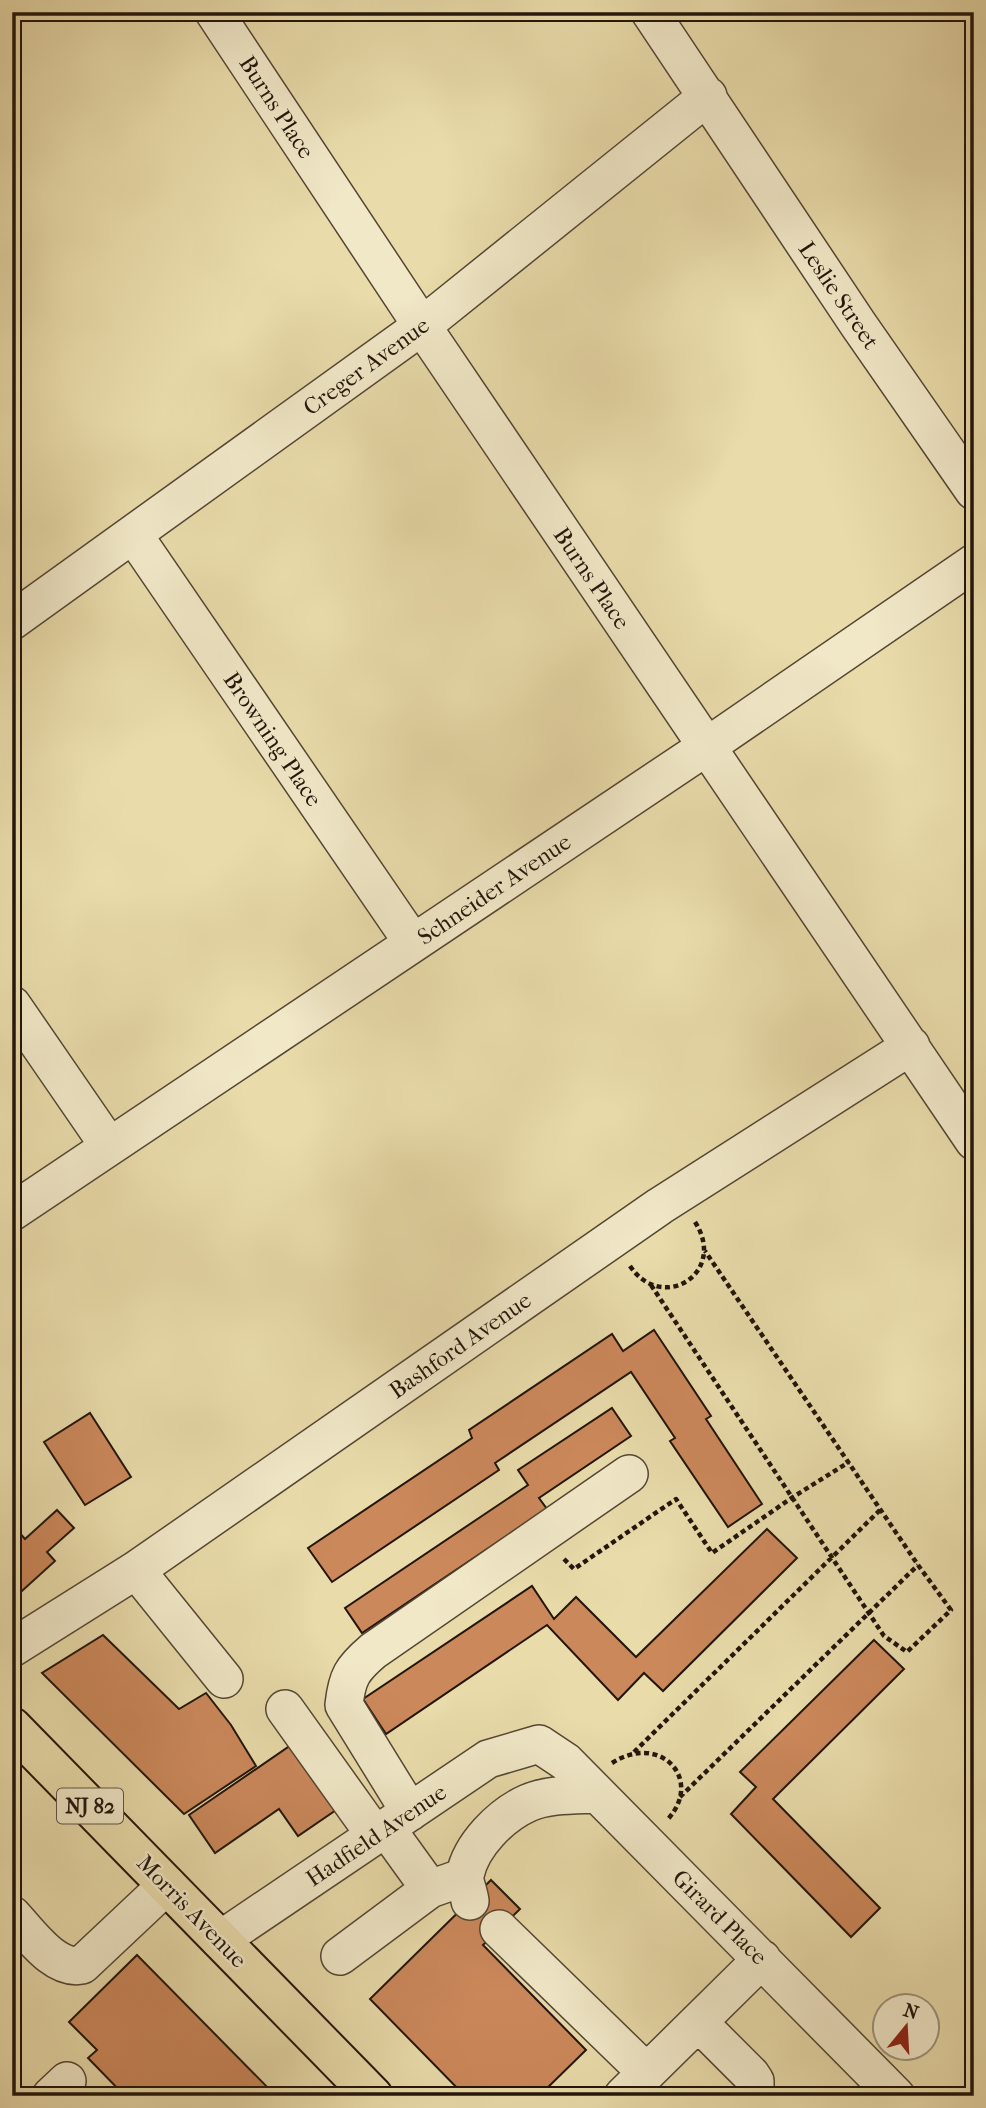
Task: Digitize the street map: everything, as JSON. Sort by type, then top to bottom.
[{"type":"main road","name":"Morris Avenue","points":[[12,1727],[373,2096]]},
{"type":"street","name":"Burns Place","points":[[214,12],[422,326],[974,1141]]},
{"type":"street","name":"Leslie Street","points":[[650,12],[858,324],[974,491]]},
{"type":"street","name":"Creger Avenue","points":[[12,621],[422,326],[708,96]]},
{"type":"street","name":"Browning Place","points":[[133,534],[413,943]]},
{"type":"street","name":"Schneider Avenue","points":[[12,1212],[706,747],[974,563]]},
{"type":"street","points":[[12,1005],[109,1146]]},
{"type":"street","name":"Bashford Avenue","points":[[12,1648],[136,1570],[676,1196],[911,1046]]},
{"type":"street","points":[[390,1825],[344,1705],[354,1667],[373,1651],[629,1474]]},
{"type":"street","points":[[136,1570],[224,1679]]},
{"type":"street","points":[[285,1709],[390,1825],[430,1889]]},
{"type":"street","name":"Hadfield Avenue","points":[[220,1940],[488,1759],[539,1744]]},
{"type":"street","name":"Girard Place","points":[[539,1744],[566,1762],[896,2096]]},
{"type":"street","points":[[340,1956],[430,1889],[467,1889],[481,1842],[498,1824],[528,1802],[593,1790]]},
{"type":"street","points":[[12,1915],[58,1963],[73,1967],[82,1965],[167,1885]]},
{"type":"street","points":[[499,1929],[634,2084],[762,1959]]},
{"type":"street","points":[[698,2022],[751,2075],[755,2081],[755,2096]]},
{"type":"path","points":[[652,1285],[673,1287],[687,1282],[696,1273],[705,1251],[703,1234],[676,1196]]},
{"type":"path","points":[[612,1240],[634,1271],[652,1285],[884,1636],[907,1652],[951,1610],[705,1251]]},
{"type":"path","points":[[559,1555],[574,1569],[676,1499],[712,1553],[849,1462]]},
{"type":"path","points":[[634,1752],[880,1510]]},
{"type":"path","points":[[680,1797],[918,1565]]},
{"type":"path","points":[[593,1790],[610,1764],[625,1755],[640,1751],[660,1754],[682,1783],[680,1797],[678,1808],[646,1843]]},
{"type":"building","points":[[654,1330],[711,1416],[706,1419],[762,1504],[728,1527],[670,1441],[675,1438],[631,1372],[495,1463],[499,1470],[332,1582],[308,1548],[472,1438],[469,1430],[612,1334],[623,1351]]},
{"type":"building","points":[[612,1408],[631,1436],[539,1498],[547,1509],[362,1633],[345,1608],[528,1485],[518,1470]]},
{"type":"building","points":[[90,1413],[131,1477],[85,1505],[44,1442]]},
{"type":"building","points":[[57,1510],[74,1528],[47,1552],[55,1561],[12,1600],[12,1524],[25,1539]]},
{"type":"building","points":[[767,1529],[797,1558],[663,1691],[644,1673],[618,1700],[547,1625],[386,1734],[363,1699],[532,1586],[554,1619],[576,1597],[636,1657]]},
{"type":"building","points":[[103,1635],[179,1709],[206,1693],[231,1725],[256,1766],[184,1814],[42,1673]]},
{"type":"building","points":[[874,1640],[904,1669],[773,1799],[880,1908],[851,1937],[731,1814],[756,1787],[740,1772]]},
{"type":"building","points":[[294,1743],[339,1808],[298,1836],[279,1809],[215,1853],[189,1815]]},
{"type":"building","points":[[491,1880],[520,1909],[483,1945],[586,2050],[539,2096],[465,2096],[370,1999]]},
{"type":"building","points":[[137,1955],[276,2096],[125,2096],[88,2058],[97,2050],[69,2022]]},
{"type":"building","points":[[12,2007],[19,2014],[12,2022]]}]
